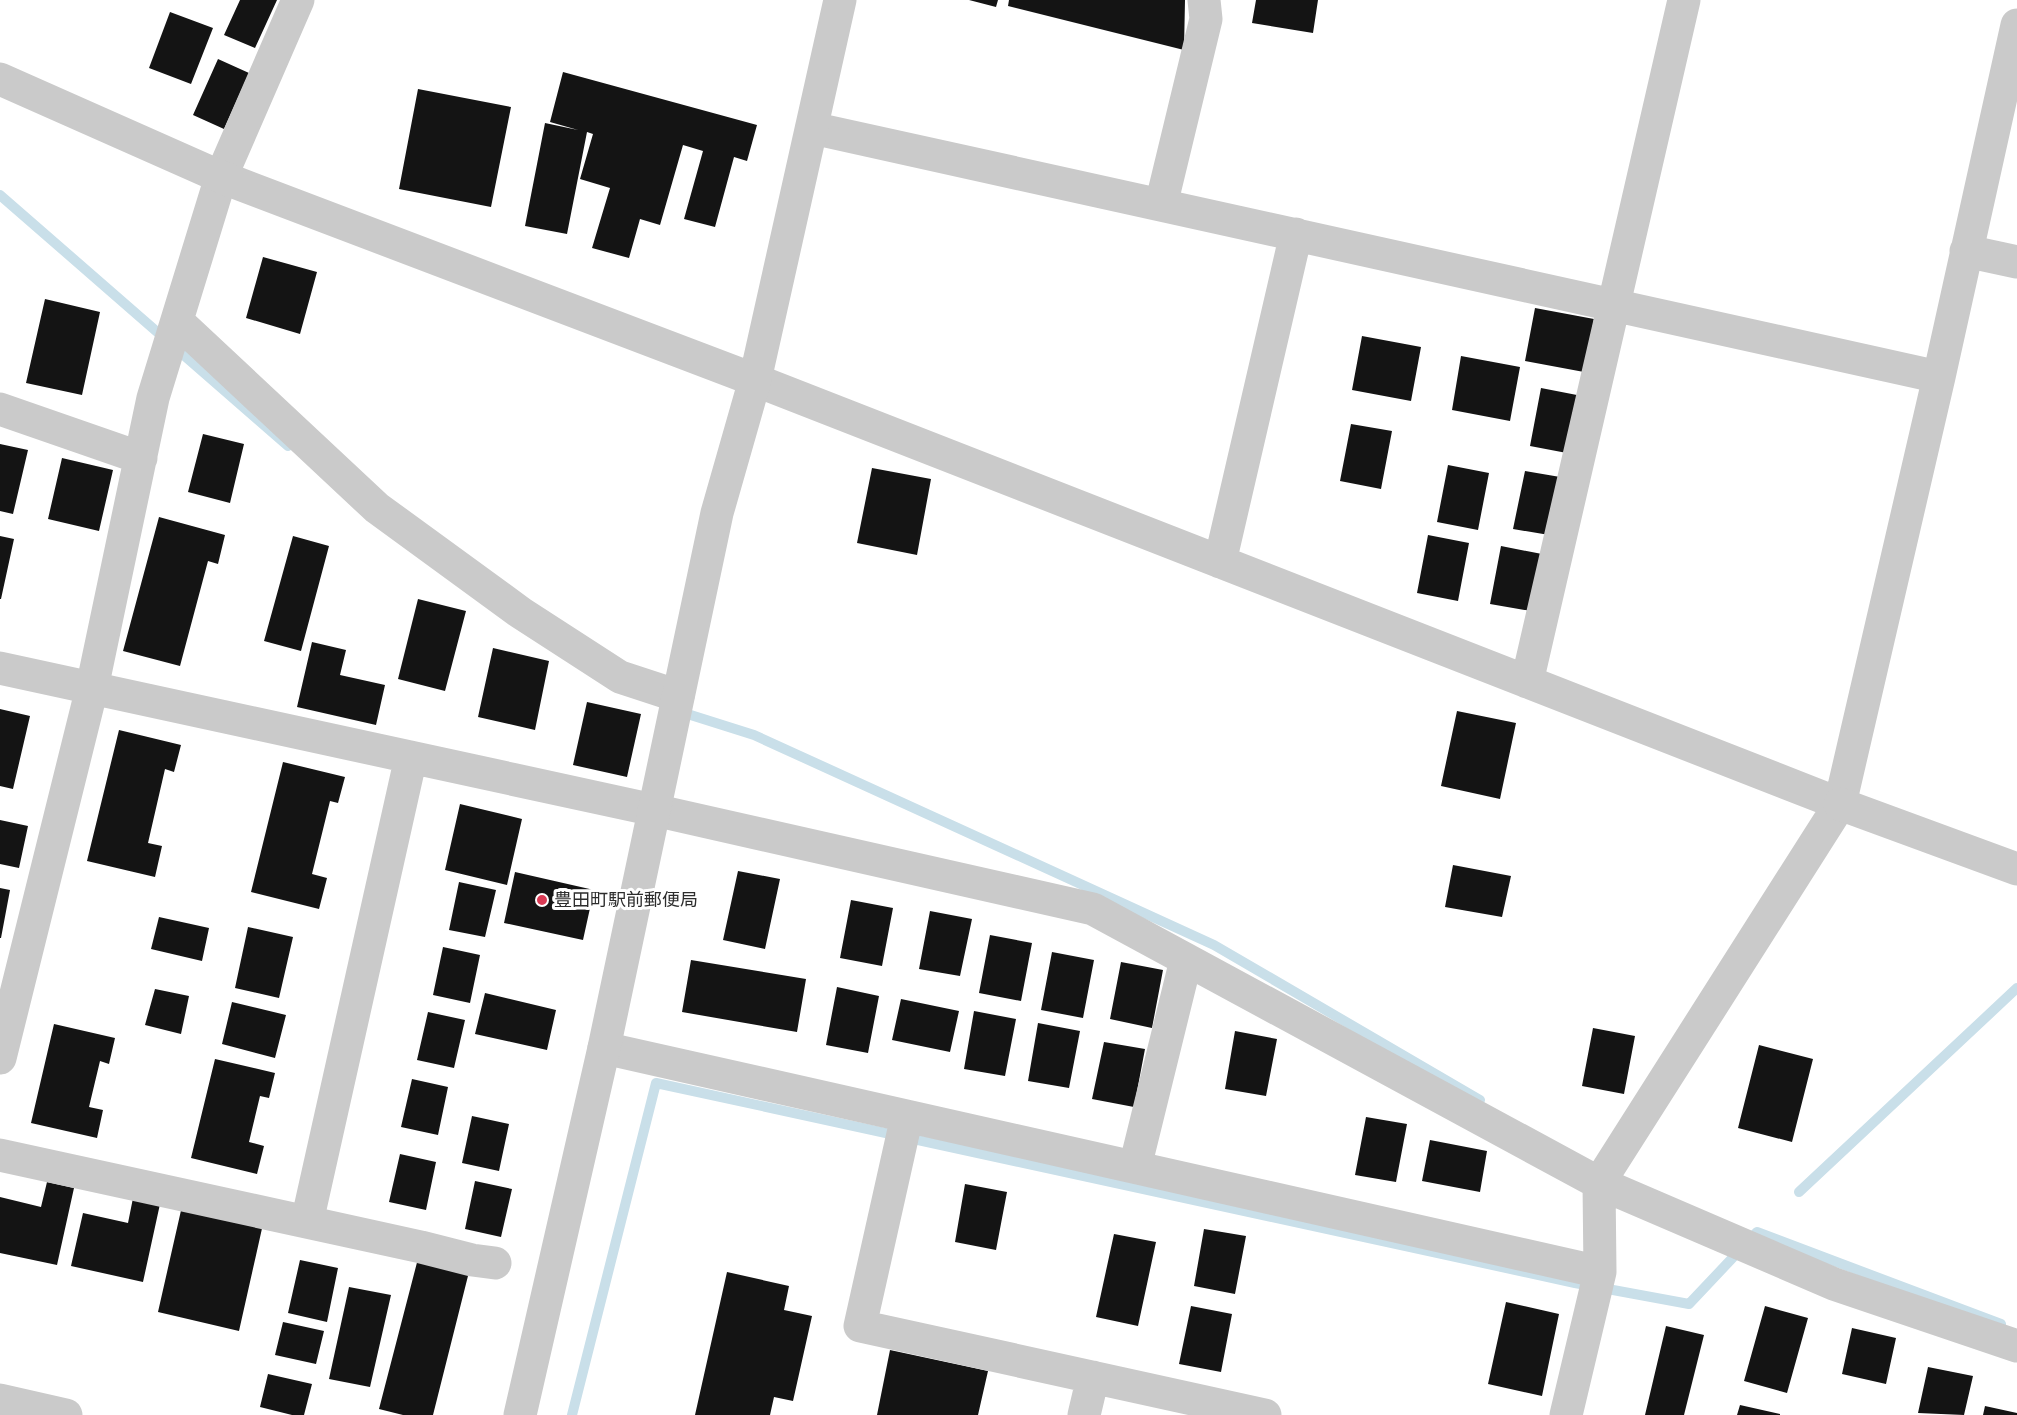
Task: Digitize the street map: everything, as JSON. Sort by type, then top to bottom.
[{"type":"street","points":[[0,1058],[92,688],[153,398],[221,177],[298,0]]},
{"type":"street","points":[[520,1415],[604,1048],[717,513],[755,380],[840,0]]},
{"type":"street","points":[[1161,205],[1206,19],[1204,0]]},
{"type":"street","points":[[1527,682],[1684,0]]},
{"type":"street","points":[[1566,1415],[1600,1272],[1599,1183],[1840,804],[1940,377],[2017,25]]},
{"type":"street","points":[[0,79],[221,177],[755,380],[1840,804],[2017,869]]},
{"type":"street","points":[[812,128],[1296,234],[1614,307],[1940,377]]},
{"type":"street","points":[[1220,562],[1296,234]]},
{"type":"street","points":[[1966,251],[2017,262]]},
{"type":"street","points":[[177,321],[376,508],[521,613],[620,677],[678,696]]},
{"type":"street","points":[[0,409],[141,458]]},
{"type":"street","points":[[0,668],[654,810],[1093,909],[1599,1183],[1834,1284],[2017,1346]]},
{"type":"street","points":[[307,1222],[411,757]]},
{"type":"street","points":[[1135,1167],[1186,960]]},
{"type":"street","points":[[604,1048],[1600,1272]]},
{"type":"street","points":[[907,1116],[860,1326],[1265,1415]]},
{"type":"street","points":[[0,1155],[495,1263]]},
{"type":"street","points":[[1084,1415],[1093,1377]]},
{"type":"street","points":[[0,1400],[66,1415]]},
{"type":"building","points":[[240,0],[277,0],[255,48],[224,35]]},
{"type":"building","points":[[969,0],[998,0],[996,7]]},
{"type":"building","points":[[1009,0],[1185,0],[1184,50],[1008,6]]},
{"type":"building","points":[[1256,0],[1318,0],[1313,33],[1252,23]]},
{"type":"building","points":[[170,12],[213,28],[191,84],[149,68]]},
{"type":"building","points":[[218,59],[249,73],[224,129],[193,115]]},
{"type":"building","points":[[563,72],[757,125],[747,161],[734,157],[715,227],[684,219],[703,151],[683,145],[660,225],[640,219],[629,258],[592,248],[610,188],[580,179],[593,134],[587,132],[567,234],[525,226],[545,123],[578,130],[550,122]]},
{"type":"building","points":[[418,89],[511,107],[491,207],[399,189]]},
{"type":"building","points":[[263,257],[317,272],[300,334],[246,318]]},
{"type":"building","points":[[45,299],[100,312],[82,395],[26,383]]},
{"type":"building","points":[[1535,308],[1594,319],[1584,372],[1525,361]]},
{"type":"building","points":[[1362,336],[1421,347],[1411,401],[1352,390]]},
{"type":"building","points":[[1461,356],[1520,367],[1510,421],[1452,410]]},
{"type":"building","points":[[1541,388],[1582,396],[1572,454],[1530,446]]},
{"type":"building","points":[[1351,424],[1392,431],[1381,489],[1340,481]]},
{"type":"building","points":[[203,434],[244,444],[230,503],[188,492]]},
{"type":"building","points":[[0,444],[28,450],[13,514],[0,511]]},
{"type":"building","points":[[62,458],[113,470],[99,531],[48,519]]},
{"type":"building","points":[[1448,465],[1489,473],[1478,530],[1437,522]]},
{"type":"building","points":[[872,468],[931,479],[917,555],[857,543]]},
{"type":"building","points":[[1525,471],[1566,478],[1555,536],[1513,529]]},
{"type":"building","points":[[159,517],[225,535],[218,564],[208,561],[180,666],[123,651]]},
{"type":"building","points":[[1428,535],[1469,543],[1458,601],[1417,593]]},
{"type":"building","points":[[0,536],[14,539],[1,599],[0,599]]},
{"type":"building","points":[[293,536],[329,546],[301,651],[264,641]]},
{"type":"building","points":[[1501,546],[1542,554],[1531,611],[1490,604]]},
{"type":"building","points":[[418,599],[466,611],[445,691],[398,679]]},
{"type":"building","points":[[312,642],[346,650],[340,675],[385,685],[376,725],[297,707]]},
{"type":"building","points":[[493,648],[549,661],[535,730],[478,717]]},
{"type":"building","points":[[587,702],[641,714],[627,777],[573,765]]},
{"type":"building","points":[[0,709],[30,716],[13,789],[0,786]]},
{"type":"building","points":[[1457,711],[1516,723],[1500,799],[1441,786]]},
{"type":"building","points":[[119,730],[181,745],[174,772],[165,769],[148,843],[162,846],[155,877],[87,861]]},
{"type":"building","points":[[283,762],[345,777],[338,803],[330,801],[312,874],[327,878],[319,909],[251,892]]},
{"type":"building","points":[[460,804],[522,819],[507,885],[445,870]]},
{"type":"building","points":[[0,820],[28,826],[19,868],[0,864]]},
{"type":"building","points":[[1453,865],[1511,876],[1502,917],[1445,907]]},
{"type":"building","points":[[738,871],[780,879],[765,949],[723,940]]},
{"type":"building","points":[[515,872],[594,890],[583,940],[504,923]]},
{"type":"building","points":[[459,882],[496,890],[485,937],[449,930]]},
{"type":"building","points":[[0,888],[10,890],[1,938],[0,938]]},
{"type":"building","points":[[851,900],[893,908],[882,966],[840,958]]},
{"type":"building","points":[[930,911],[972,919],[960,976],[919,969]]},
{"type":"building","points":[[159,917],[209,928],[202,961],[151,949]]},
{"type":"building","points":[[248,927],[293,937],[279,998],[235,988]]},
{"type":"building","points":[[990,935],[1032,943],[1021,1001],[979,993]]},
{"type":"building","points":[[443,947],[480,955],[470,1003],[433,995]]},
{"type":"building","points":[[1052,952],[1094,960],[1083,1018],[1041,1010]]},
{"type":"building","points":[[691,960],[806,979],[797,1032],[682,1012]]},
{"type":"building","points":[[1121,962],[1163,970],[1152,1028],[1110,1019]]},
{"type":"building","points":[[837,987],[879,996],[868,1053],[826,1045]]},
{"type":"building","points":[[155,989],[189,996],[181,1034],[145,1025]]},
{"type":"building","points":[[485,993],[556,1010],[547,1050],[475,1034]]},
{"type":"building","points":[[901,999],[959,1011],[950,1052],[892,1040]]},
{"type":"building","points":[[232,1002],[286,1015],[275,1058],[222,1044]]},
{"type":"building","points":[[974,1011],[1016,1019],[1005,1076],[964,1069]]},
{"type":"building","points":[[428,1012],[465,1020],[454,1068],[417,1060]]},
{"type":"building","points":[[1038,1023],[1080,1031],[1069,1088],[1028,1081]]},
{"type":"building","points":[[54,1024],[115,1038],[109,1064],[100,1061],[89,1107],[103,1110],[97,1138],[31,1123]]},
{"type":"building","points":[[1593,1028],[1635,1036],[1624,1094],[1582,1086]]},
{"type":"building","points":[[1235,1031],[1277,1039],[1266,1096],[1225,1089]]},
{"type":"building","points":[[1104,1042],[1145,1049],[1134,1107],[1092,1099]]},
{"type":"building","points":[[1759,1045],[1813,1059],[1792,1142],[1738,1128]]},
{"type":"building","points":[[215,1059],[275,1073],[269,1098],[260,1096],[249,1142],[264,1146],[257,1174],[191,1158]]},
{"type":"building","points":[[412,1079],[448,1087],[438,1135],[401,1127]]},
{"type":"building","points":[[472,1116],[509,1124],[499,1171],[462,1163]]},
{"type":"building","points":[[1366,1117],[1407,1124],[1396,1182],[1355,1175]]},
{"type":"building","points":[[1430,1140],[1487,1151],[1480,1192],[1422,1181]]},
{"type":"building","points":[[400,1154],[436,1162],[426,1210],[389,1202]]},
{"type":"building","points":[[475,1181],[512,1189],[501,1237],[465,1229]]},
{"type":"building","points":[[47,1182],[74,1188],[57,1265],[0,1253],[0,1197],[41,1207]]},
{"type":"building","points":[[965,1184],[1007,1192],[996,1250],[955,1242]]},
{"type":"building","points":[[133,1198],[160,1204],[143,1282],[71,1266],[83,1213],[128,1223]]},
{"type":"building","points":[[182,1206],[263,1224],[239,1331],[158,1312]]},
{"type":"building","points":[[1204,1229],[1246,1236],[1235,1294],[1194,1286]]},
{"type":"building","points":[[1114,1234],[1156,1242],[1138,1326],[1096,1317]]},
{"type":"building","points":[[421,1247],[472,1260],[433,1415],[403,1415],[379,1409]]},
{"type":"building","points":[[300,1260],[338,1268],[327,1322],[288,1313]]},
{"type":"building","points":[[727,1272],[789,1286],[784,1310],[812,1316],[793,1401],[774,1397],[770,1415],[695,1415]]},
{"type":"building","points":[[349,1287],[391,1295],[370,1387],[329,1379]]},
{"type":"building","points":[[1506,1302],[1559,1314],[1542,1396],[1488,1384]]},
{"type":"building","points":[[1191,1306],[1232,1314],[1221,1372],[1179,1364]]},
{"type":"building","points":[[1765,1306],[1808,1318],[1787,1393],[1744,1381]]},
{"type":"building","points":[[283,1322],[324,1331],[316,1364],[275,1355]]},
{"type":"building","points":[[1666,1326],[1704,1335],[1684,1415],[1645,1415]]},
{"type":"building","points":[[1852,1328],[1896,1338],[1886,1384],[1842,1374]]},
{"type":"building","points":[[890,1350],[988,1371],[978,1415],[877,1415]]},
{"type":"building","points":[[1928,1367],[1973,1376],[1964,1415],[1918,1413]]},
{"type":"building","points":[[268,1374],[312,1384],[304,1415],[292,1415],[260,1407]]},
{"type":"building","points":[[1740,1405],[1780,1414],[1780,1415],[1737,1415]]},
{"type":"building","points":[[1985,1406],[2017,1413],[2017,1415],[1983,1415]]},
{"type":"waterway","points":[[0,195],[288,446]]},
{"type":"waterway","points":[[678,711],[754,735],[1214,945],[1480,1100]]},
{"type":"waterway","points":[[1799,1192],[2017,988]]},
{"type":"waterway","points":[[572,1415],[656,1083],[1575,1283],[1689,1304],[1757,1232],[2001,1324]]},
{"type":"place","name":"豊田町駅前郵便局","points":[[542,900]]}]
